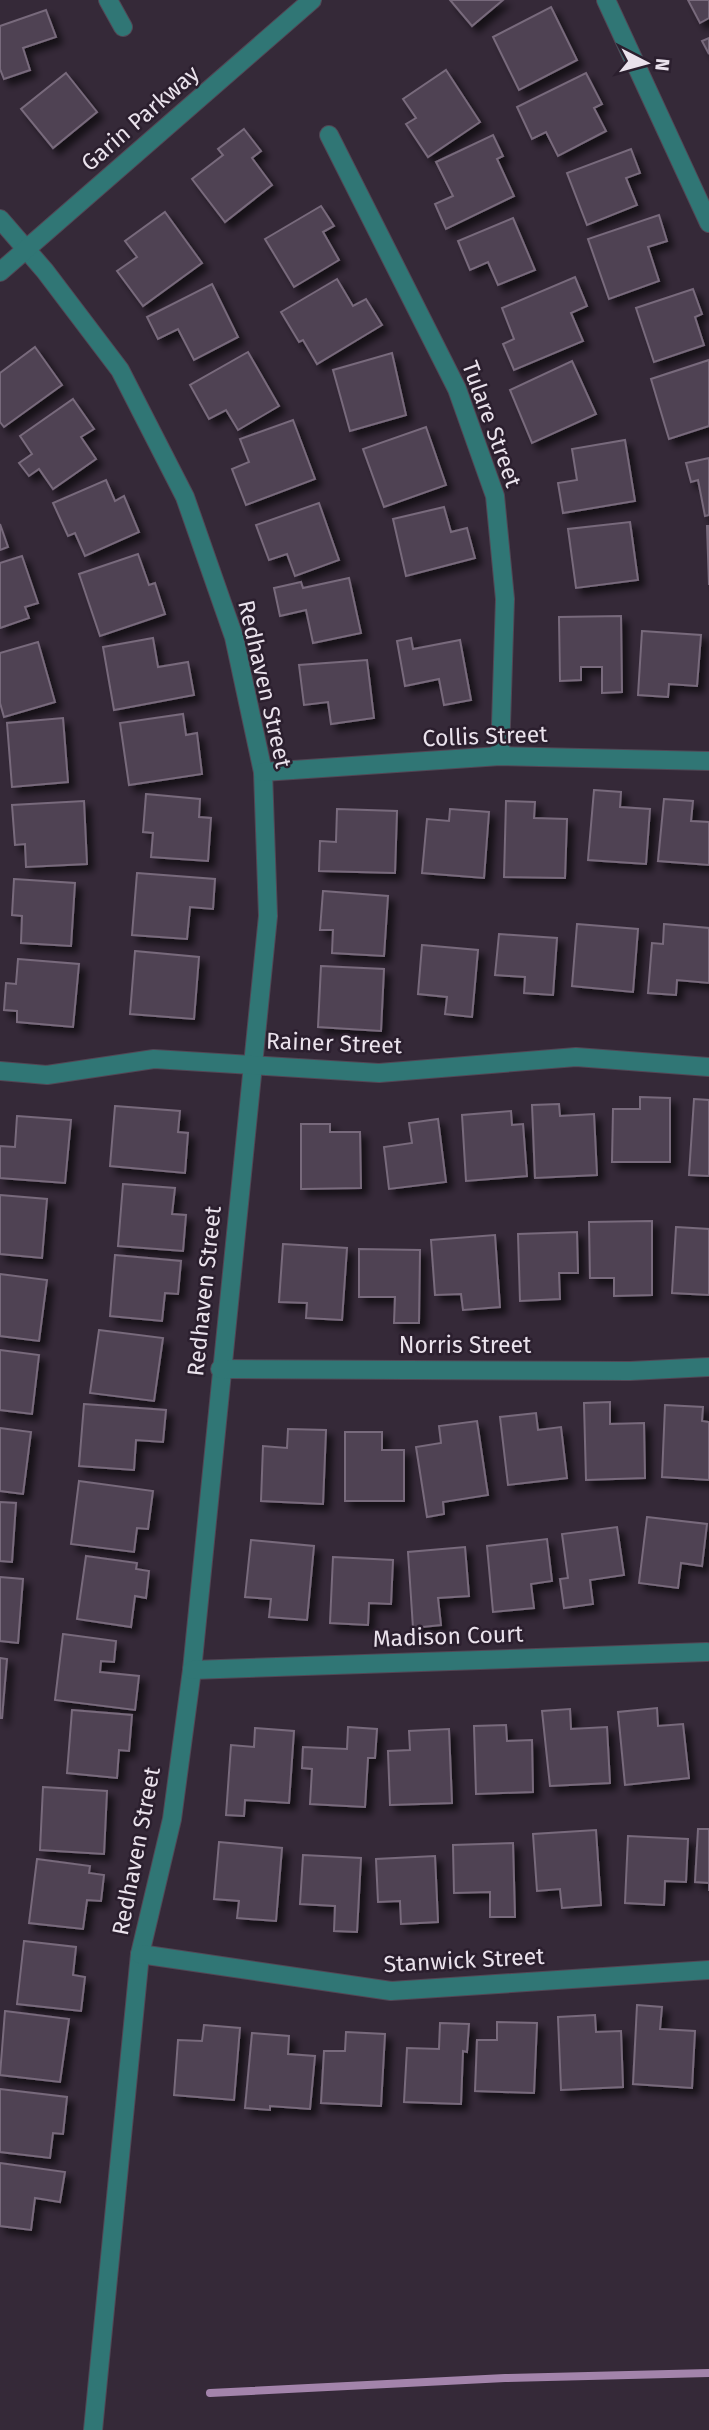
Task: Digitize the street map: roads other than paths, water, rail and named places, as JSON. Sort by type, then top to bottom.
[{"type":"street","points":[[108,0],[123,27]]},
{"type":"street","name":"Garin Parkway","points":[[0,272],[312,0]]},
{"type":"street","points":[[606,0],[709,223]]},
{"type":"street","name":"Tulare Street","points":[[329,135],[457,389],[495,496],[505,599],[500,757]]},
{"type":"street","name":"Redhaven Street","points":[[0,219],[120,370],[185,497],[234,637],[263,772],[268,916],[220,1369],[192,1670],[172,1819],[140,1954],[93,2430]]},
{"type":"street","name":"Collis Street","points":[[263,772],[500,757],[709,761]]},
{"type":"street","name":"Rainer Street","points":[[0,1071],[47,1075],[154,1059],[379,1073],[576,1057],[709,1067]]},
{"type":"street","name":"Norris Street","points":[[220,1369],[630,1371],[709,1367]]},
{"type":"street","name":"Madison Court","points":[[192,1670],[707,1652]]},
{"type":"street","name":"Stanwick Street","points":[[140,1954],[391,1991],[709,1970]]},
{"type":"waterway","points":[[210,2393],[505,2378],[709,2373]]}]
